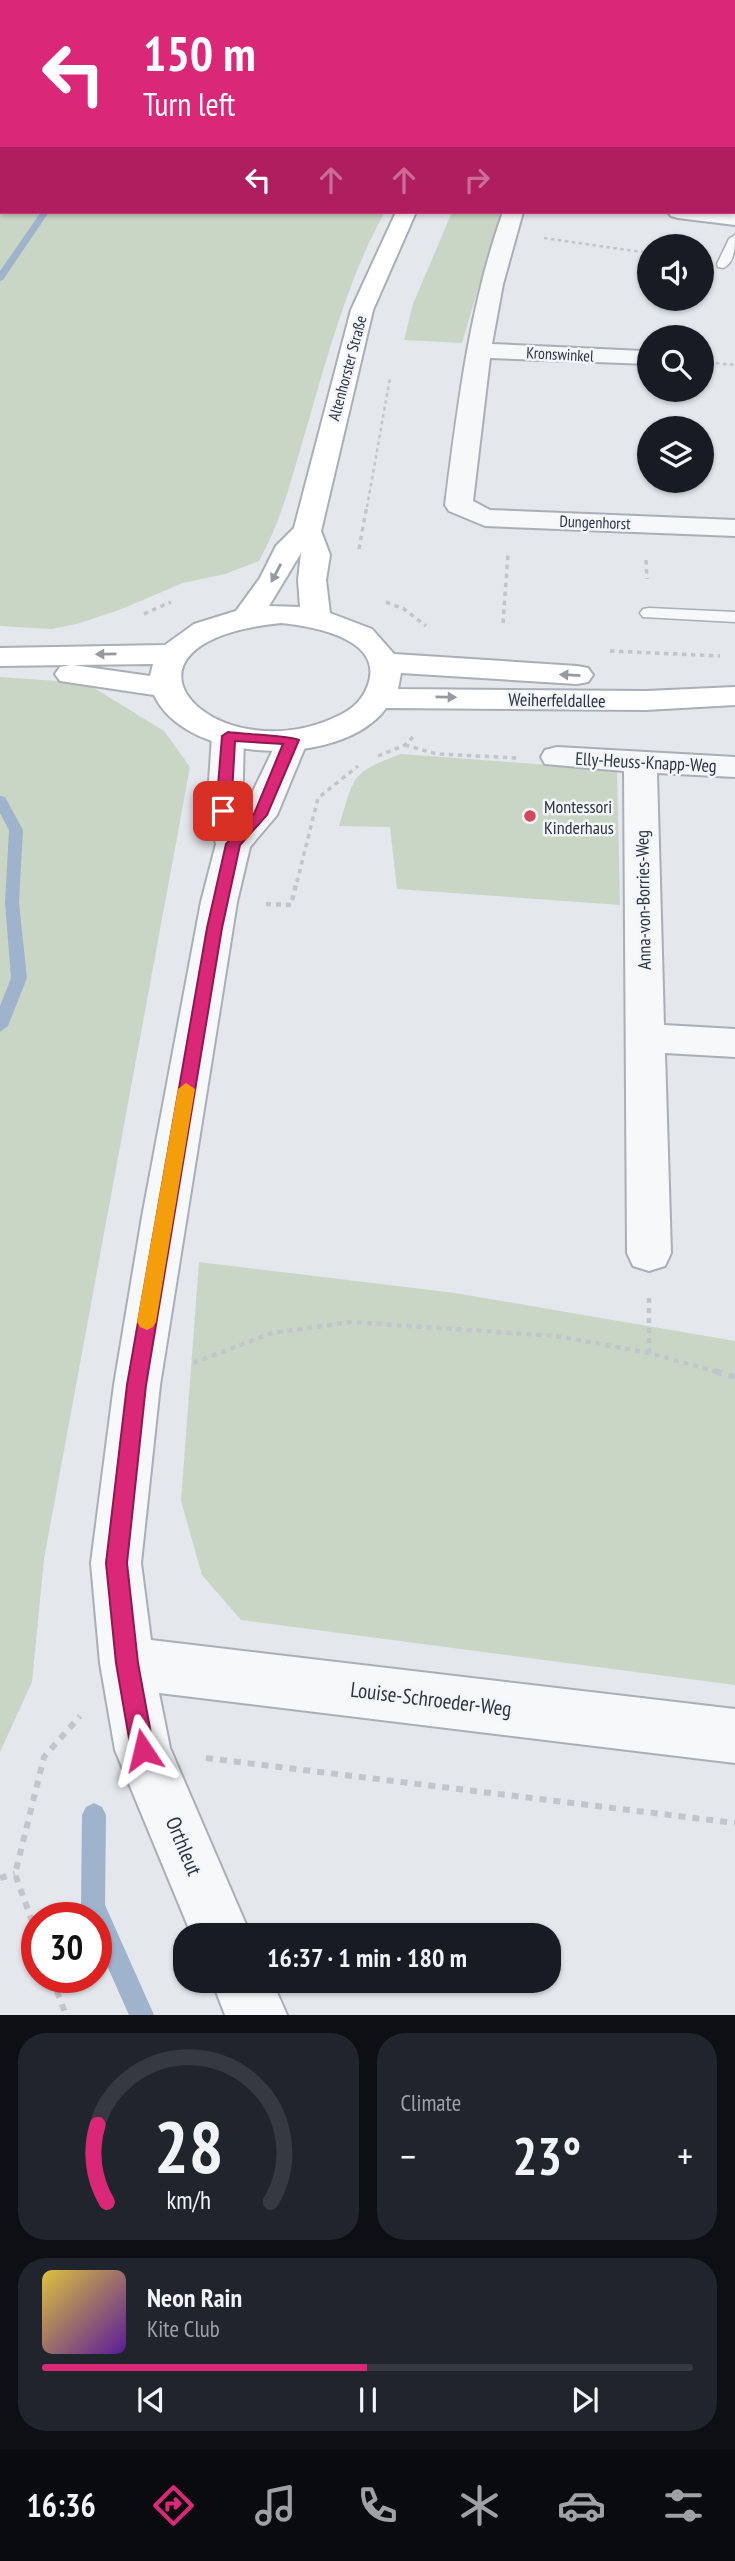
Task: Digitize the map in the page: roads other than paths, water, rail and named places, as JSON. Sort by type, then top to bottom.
[{"type":"main road","name":"Altenhorster Straße","points":[[247,617],[274,578],[286,552],[307,531],[362,310],[405,214]]},
{"type":"main road","name":"Altenhorster Straße","points":[[307,531],[316,555],[312,580],[316,618]]},
{"type":"main road","points":[[281,614],[316,618],[340,625],[360,635],[376,648],[384,663],[386,681],[378,699],[358,718],[339,728],[292,740],[259,741],[228,736],[197,724],[175,707],[165,687],[166,670],[175,654],[192,637],[217,625],[247,617],[281,614]]},
{"type":"main road","points":[[0,659],[175,654]]},
{"type":"main road","points":[[0,659],[165,687]]},
{"type":"main road","name":"Weiherfeldallee","points":[[384,663],[674,680],[735,695]]},
{"type":"main road","name":"Weiherfeldallee","points":[[378,699],[441,696],[674,702],[735,695]]},
{"type":"street","points":[[694,214],[735,219]]},
{"type":"street","points":[[478,350],[493,271],[509,222]]},
{"type":"street","name":"Kronswinkel","points":[[478,350],[637,358]]},
{"type":"street","name":"Dungenhorst","points":[[478,350],[458,505],[485,517],[735,528]]},
{"type":"street","points":[[228,736],[223,811],[233,844]]},
{"type":"street","name":"Orthleut","points":[[216,1923],[143,1750],[127,1663],[116,1563],[137,1385],[219,902],[233,844],[260,815],[292,740]]},
{"type":"street","name":"Elly-Heuss-Knapp-Weg","points":[[557,757],[735,767]]},
{"type":"street","name":"Anna-von-Borries-Weg","points":[[640,762],[649,1253]]},
{"type":"street","points":[[646,1038],[735,1043]]},
{"type":"street","name":"Louise-Schroeder-Weg","points":[[127,1663],[735,1736]]},
{"type":"street","points":[[247,1993],[256,2015]]},
{"type":"lane","points":[[723,264],[735,239]]},
{"type":"lane","points":[[649,613],[735,617]]},
{"type":"waterway","points":[[0,278],[44,214]]},
{"type":"waterway","points":[[0,800],[16,830],[12,903],[19,978],[0,1026]]},
{"type":"waterway","points":[[94,1815],[93,1906],[142,2015]]},
{"type":"place","name":"Montessori Kinderhaus","points":[[530,816]]}]
